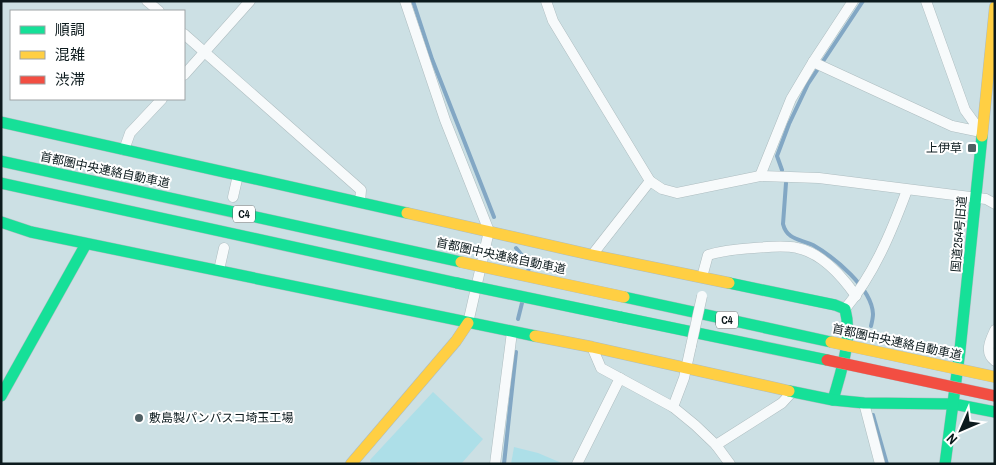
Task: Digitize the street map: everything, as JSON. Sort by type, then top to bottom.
[{"type":"main road","name":"国道254号旧道","points":[[945,464],[954,404],[995,7]]},
{"type":"main road","points":[[1,122],[592,255],[835,304],[845,310],[849,318],[848,335],[833,400]]},
{"type":"main road","name":"首都圏中央連絡自動車道","points":[[1,161],[995,377]]},
{"type":"main road","name":"C4","points":[[1,184],[995,396]]},
{"type":"main road","points":[[1,222],[31,232],[86,244],[592,347],[833,400],[864,403],[954,404],[995,412]]},
{"type":"main road","points":[[1,396],[86,244]]},
{"type":"main road","points":[[351,464],[456,341],[468,323]]},
{"type":"street","points":[[147,1],[157,10]]},
{"type":"street","points":[[185,74],[250,1]]},
{"type":"street","points":[[405,1],[445,120],[489,231],[468,323]]},
{"type":"street","points":[[546,1],[553,21],[650,181],[662,190],[677,193],[760,176],[820,178],[976,199],[993,199]]},
{"type":"street","points":[[760,176],[791,99],[817,64],[853,1]]},
{"type":"street","points":[[926,1],[965,110],[981,132]]},
{"type":"street","points":[[185,35],[361,190],[360,202]]},
{"type":"street","points":[[817,64],[952,126],[981,132]]},
{"type":"street","points":[[124,150],[130,133],[161,100]]},
{"type":"street","points":[[233,198],[238,175]]},
{"type":"street","points":[[592,255],[650,181]]},
{"type":"street","points":[[845,310],[859,291],[893,228],[907,190]]},
{"type":"street","points":[[673,407],[691,346],[702,296],[708,255],[724,250],[767,247],[798,248],[818,257],[859,291]]},
{"type":"street","points":[[219,270],[224,248]]},
{"type":"street","points":[[995,330],[988,350],[990,356],[995,361]]},
{"type":"street","points":[[495,464],[512,332]]},
{"type":"street","points":[[592,347],[601,368],[673,407],[716,445],[730,464]]},
{"type":"street","points":[[577,464],[620,378]]},
{"type":"street","points":[[716,445],[782,403],[792,392]]},
{"type":"street","points":[[864,403],[880,464]]},
{"type":"shaded area","points":[[433,392],[483,439],[461,464],[417,462],[416,464],[371,464],[370,460]]},
{"type":"shaded area","points":[[514,447],[538,453],[564,464],[511,464]]},
{"type":"waterway","points":[[413,1],[432,59],[494,217]]},
{"type":"waterway","points":[[782,170],[777,156],[789,124],[808,84],[863,1]]},
{"type":"waterway","points":[[786,183],[783,224],[785,229],[791,236],[813,245],[831,257],[859,284],[871,304],[873,314],[871,326]]},
{"type":"waterway","points":[[516,248],[530,265],[528,271]]},
{"type":"waterway","points":[[518,319],[522,303]]},
{"type":"waterway","points":[[504,464],[516,352]]},
{"type":"waterway","points":[[873,415],[887,464]]},
{"type":"traffic: fast","points":[[1,122],[407,213]]},
{"type":"traffic: fast","points":[[945,464],[960,350],[982,136]]},
{"type":"traffic: fast","points":[[1,161],[461,262]]},
{"type":"traffic: fast","points":[[1,183],[457,283]]},
{"type":"traffic: fast","points":[[1,222],[31,232],[535,336]]},
{"type":"traffic: fast","points":[[1,396],[86,244]]},
{"type":"traffic: fast","points":[[457,283],[620,317]]},
{"type":"traffic: fast","points":[[729,283],[835,305],[845,309],[848,332],[847,343],[833,400]]},
{"type":"traffic: fast","points":[[624,297],[831,342]]},
{"type":"traffic: fast","points":[[620,317],[827,360]]},
{"type":"traffic: fast","points":[[789,391],[833,400],[864,403],[954,404],[995,412]]},
{"type":"traffic: slow","points":[[982,136],[995,7]]},
{"type":"traffic: slow","points":[[407,213],[592,255],[729,283]]},
{"type":"traffic: slow","points":[[461,262],[624,297]]},
{"type":"traffic: slow","points":[[351,464],[456,341],[468,323]]},
{"type":"traffic: slow","points":[[535,336],[789,391]]},
{"type":"traffic: slow","points":[[831,342],[995,377]]},
{"type":"traffic: jam","points":[[827,360],[995,396]]},
{"type":"place","name":"上伊草","points":[[972,148]]},
{"type":"place","name":"敷島製パンパスコ埼玉工場","points":[[139,418]]}]
